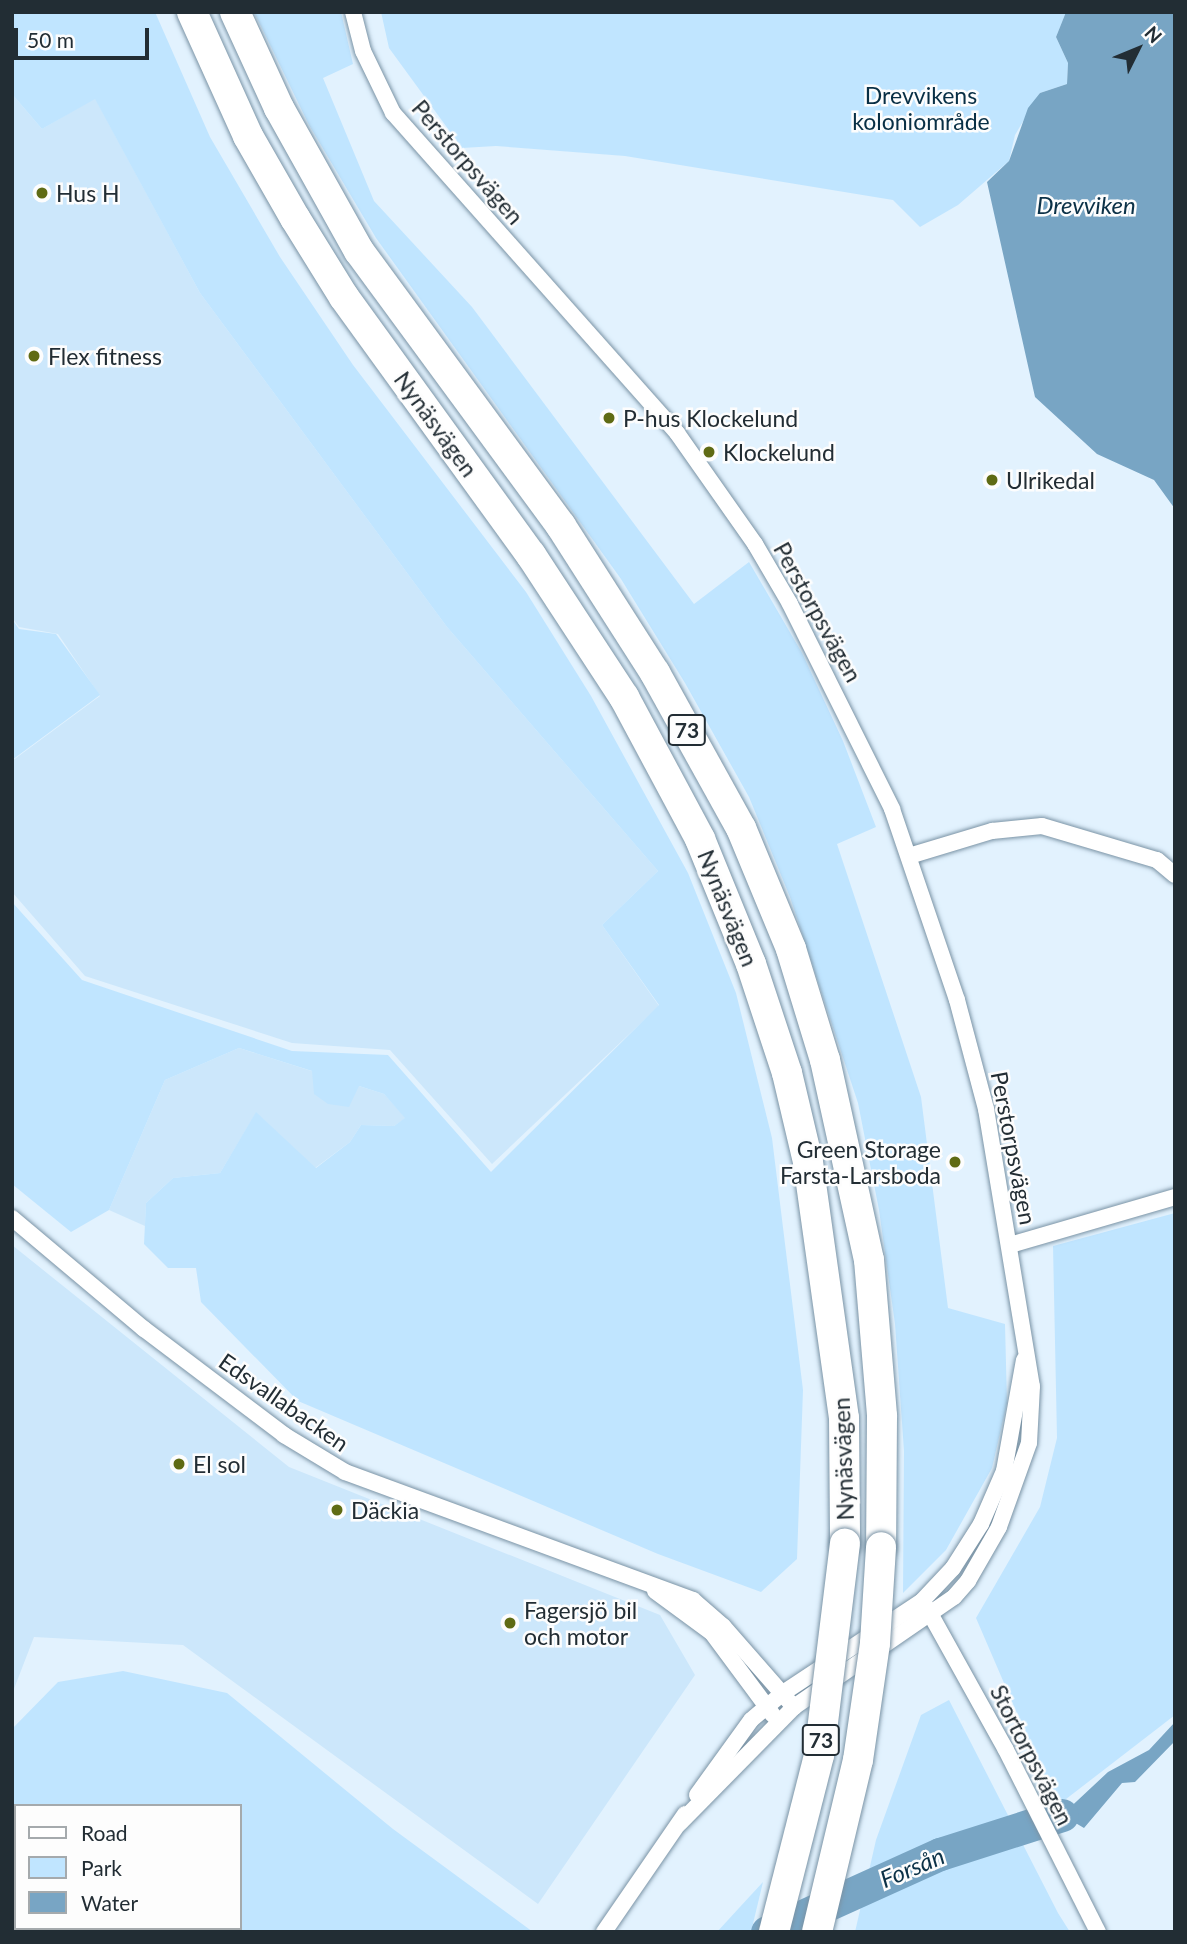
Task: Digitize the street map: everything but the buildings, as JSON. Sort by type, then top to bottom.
[{"type":"highway","name":"Nynäsvägen","points":[[192,12],[248,136],[344,297],[574,621],[624,697],[700,839],[759,988],[787,1073],[807,1162],[844,1418],[845,1544],[819,1755],[774,1932]]},
{"type":"highway","name":"Nynäsvägen","points":[[234,12],[279,108],[359,251],[561,526],[655,673],[741,828],[791,948],[825,1060],[869,1260],[882,1416],[881,1547],[875,1643],[858,1760],[817,1932]]},
{"type":"street","name":"Perstorpsvägen","points":[[354,12],[363,51],[393,113],[677,433],[755,544],[855,729],[909,856],[957,1000],[986,1109],[1032,1386],[1029,1443],[1017,1482],[968,1581],[933,1616],[794,1707],[680,1823]]},
{"type":"street","points":[[909,856],[992,831],[1042,826],[1157,860],[1175,875]]},
{"type":"street","points":[[1010,1245],[1175,1197]]},
{"type":"street","name":"Edsvallabacken","points":[[12,1218],[171,1350],[284,1435],[345,1472],[647,1585],[673,1591],[705,1609],[794,1707]]},
{"type":"street","name":"Perstorpsvägen","points":[[604,1932],[680,1823],[711,1771],[766,1707],[922,1601],[960,1557],[981,1524],[1004,1471],[1027,1344]]},
{"type":"street","name":"Edsvallabacken","points":[[647,1585],[712,1633],[778,1721]]},
{"type":"street","name":"Stortorpsvägen","points":[[922,1601],[933,1616],[1016,1771],[1072,1888],[1098,1932]]},
{"type":"shaded area","points":[[12,94],[42,129],[95,98],[200,293],[447,627],[658,871],[602,925],[659,1006],[492,1164],[390,1050],[292,1043],[85,976],[12,892],[12,761],[100,696],[58,634],[19,627],[12,618]]},
{"type":"shaded area","points":[[239,1048],[384,1094],[406,1118],[394,1126],[361,1125],[350,1142],[315,1168],[256,1113],[220,1173],[173,1178],[146,1203],[145,1226],[109,1210],[165,1080]]},
{"type":"shaded area","points":[[12,1245],[289,1467],[660,1615],[695,1675],[538,1904],[183,1645],[34,1637],[12,1694]]},
{"type":"shaded area","points":[[232,1930],[236,1932],[54,1932]]},
{"type":"green space","points":[[12,12],[155,12],[210,137],[280,257],[353,365],[526,592],[591,696],[688,873],[736,993],[772,1138],[803,1390],[797,1559],[761,1592],[658,1554],[298,1401],[201,1302],[196,1268],[168,1268],[144,1244],[146,1203],[173,1178],[220,1173],[256,1112],[316,1168],[350,1142],[361,1125],[394,1126],[405,1118],[384,1094],[359,1086],[349,1107],[328,1104],[314,1094],[312,1071],[239,1048],[165,1080],[109,1210],[71,1232],[12,1184],[12,902],[82,980],[292,1051],[388,1055],[491,1172],[659,1005],[602,925],[658,871],[447,627],[200,293],[95,99],[42,129],[12,94]]},
{"type":"green space","points":[[254,12],[341,12],[353,64],[323,78],[374,201],[472,307],[694,604],[749,562],[802,653],[843,741],[876,827],[837,844],[921,1097],[948,1308],[1005,1324],[1007,1403],[992,1468],[946,1550],[903,1593],[904,1451],[895,1324],[879,1210],[858,1103],[790,897],[749,797],[685,683],[621,579],[376,238],[309,125]]},
{"type":"green space","name":"Drevvikens koloniområde","points":[[381,12],[1066,12],[1056,37],[1068,63],[1067,84],[1040,93],[1015,135],[1009,161],[958,205],[920,227],[893,200],[625,156],[496,146],[462,148],[389,48]]},
{"type":"green space","points":[[12,619],[19,629],[56,634],[100,695],[12,760]]},
{"type":"green space","points":[[1175,1213],[1175,1715],[1057,1806],[976,1618],[1040,1507],[1057,1438],[1053,1246]]},
{"type":"green space","points":[[123,1671],[227,1693],[393,1829],[533,1932],[231,1932],[228,1930],[242,1930],[242,1804],[14,1804],[14,1930],[42,1930],[12,1932],[12,1729],[58,1682]]},
{"type":"green space","points":[[949,1700],[1070,1932],[855,1932],[876,1840],[921,1715]]},
{"type":"green space","points":[[763,1882],[751,1932],[717,1932],[739,1908]]},
{"type":"water","name":"Drevviken","points":[[1066,12],[1175,12],[1175,509],[1154,480],[1097,454],[1035,397],[987,182],[1009,161],[1028,108],[1040,93],[1067,84],[1068,63],[1056,37]]},
{"type":"water","points":[[1175,1722],[1175,1741],[1135,1782],[1122,1783],[1084,1828],[1062,1815],[1108,1772],[1149,1750]]},
{"type":"waterway","name":"Forsån","points":[[767,1932],[940,1854],[1062,1815]]},
{"type":"place","name":"Hus H","points":[[42,193]]},
{"type":"place","name":"Flex fitness","points":[[34,356]]},
{"type":"place","name":"P-hus Klockelund","points":[[609,418]]},
{"type":"place","name":"Klockelund","points":[[709,452]]},
{"type":"place","name":"Ulrikedal","points":[[992,480]]},
{"type":"place","name":"Green Storage Farsta-Larsboda","points":[[955,1162]]},
{"type":"place","name":"El sol","points":[[179,1464]]},
{"type":"place","name":"Däckia","points":[[337,1510]]},
{"type":"place","name":"Fagersjö bil och motor","points":[[510,1623]]}]
